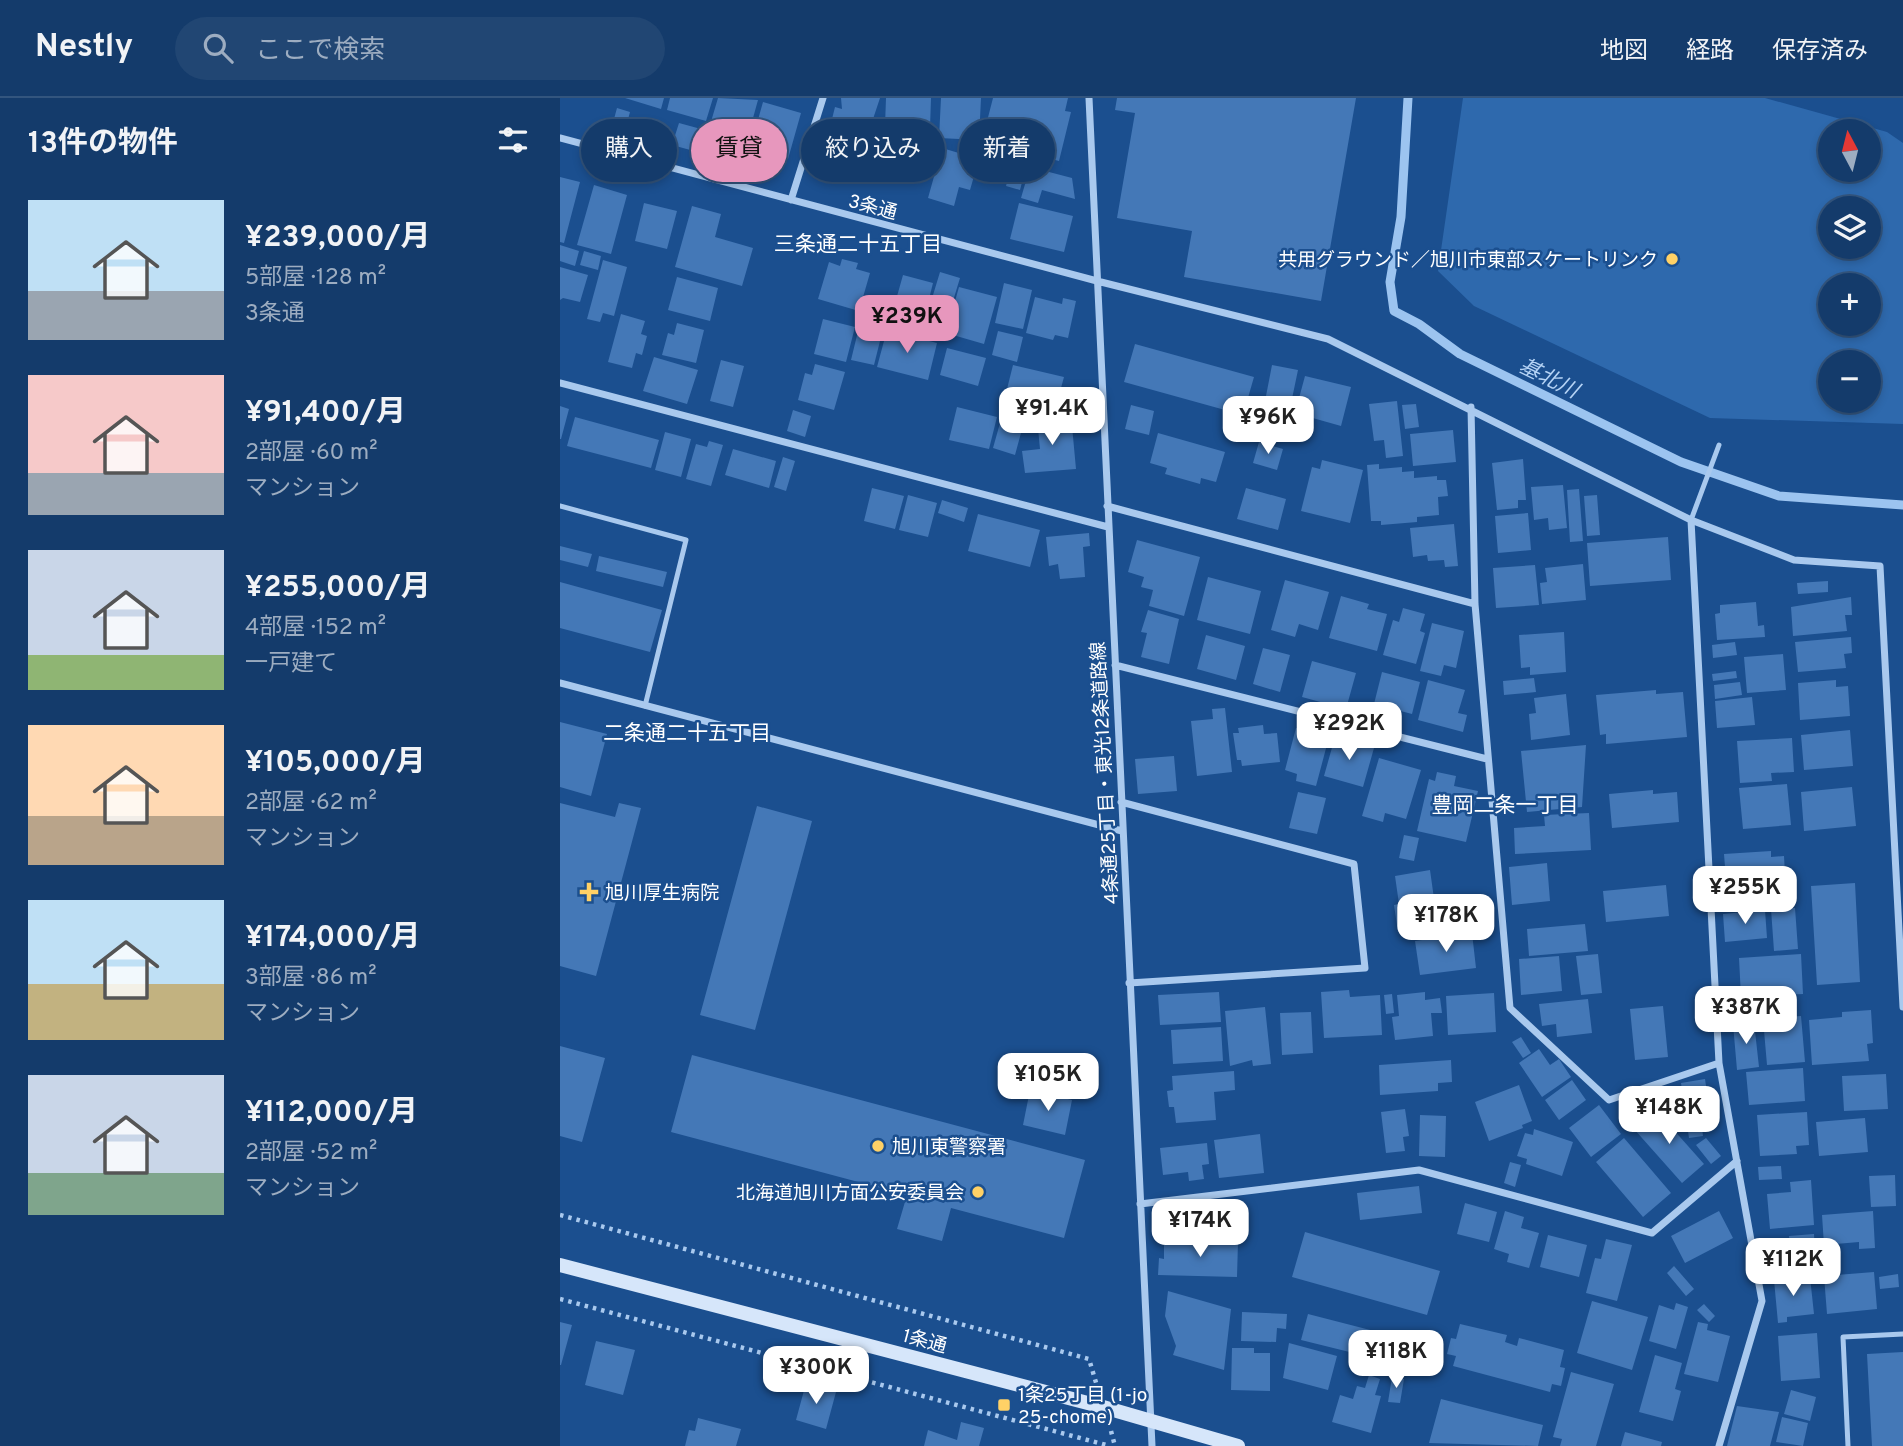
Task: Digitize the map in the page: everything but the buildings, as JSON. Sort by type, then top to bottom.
[{"type":"main road","name":"1条通","points":[[560,1265],[1238,1446]]},
{"type":"street","points":[[791,201],[823,98]]},
{"type":"street","name":"4条通25丁目・東光12条道路線","points":[[1088,98],[1152,1446]]},
{"type":"street","name":"3条通","points":[[560,138],[791,201],[1328,339],[1471,407],[1691,520],[1794,560],[1880,566],[1903,1007]]},
{"type":"street","points":[[560,383],[1108,527]]},
{"type":"street","points":[[1471,407],[1475,604],[1510,1008],[1609,1100],[1719,1063]]},
{"type":"street","points":[[1107,506],[1475,604]]},
{"type":"street","points":[[1691,520],[1719,1063],[1762,1301],[1719,1446]]},
{"type":"street","points":[[1115,665],[1487,759]]},
{"type":"street","points":[[560,683],[1122,831]]},
{"type":"street","points":[[1121,802],[1354,864],[1364,968],[1129,983]]},
{"type":"street","points":[[1140,1204],[1419,1170],[1652,1233],[1737,1161]]},
{"type":"lane","points":[[1691,520],[1719,445]]},
{"type":"lane","points":[[560,506],[687,540],[645,706]]},
{"type":"lane","points":[[1848,1446],[1843,1337],[1903,1334]]},
{"type":"path","points":[[560,1215],[1089,1359]]},
{"type":"path","points":[[560,1299],[1110,1446]]},
{"type":"shaded area","name":"共用グラウンド／旭川市東部スケートリンク","points":[[1463,98],[1765,98],[1840,119],[1818,119],[1818,182],[1881,182],[1881,130],[1903,143],[1903,424],[1710,418],[1474,306],[1438,271]]},
{"type":"waterway","name":"基北川","points":[[1408,98],[1401,217],[1390,282],[1394,311],[1419,324],[1460,354],[1681,462],[1779,496],[1903,505]]},
{"type":"place","name":"共用グラウンド／旭川市東部スケートリンク","points":[[1672,259]]},
{"type":"place","name":"旭川厚生病院","points":[[589,892]]},
{"type":"place","name":"旭川東警察署","points":[[878,1146]]},
{"type":"place","name":"北海道旭川方面公安委員会","points":[[978,1192]]},
{"type":"place","name":"1条25丁目 (1-jo 25-chome)","points":[[1004,1405]]},
{"type":"district","name":"三条通二十五丁目","points":[[858,244]]},
{"type":"district","name":"二条通二十五丁目","points":[[687,733]]},
{"type":"district","name":"豊岡二条一丁目","points":[[1505,805]]}]
